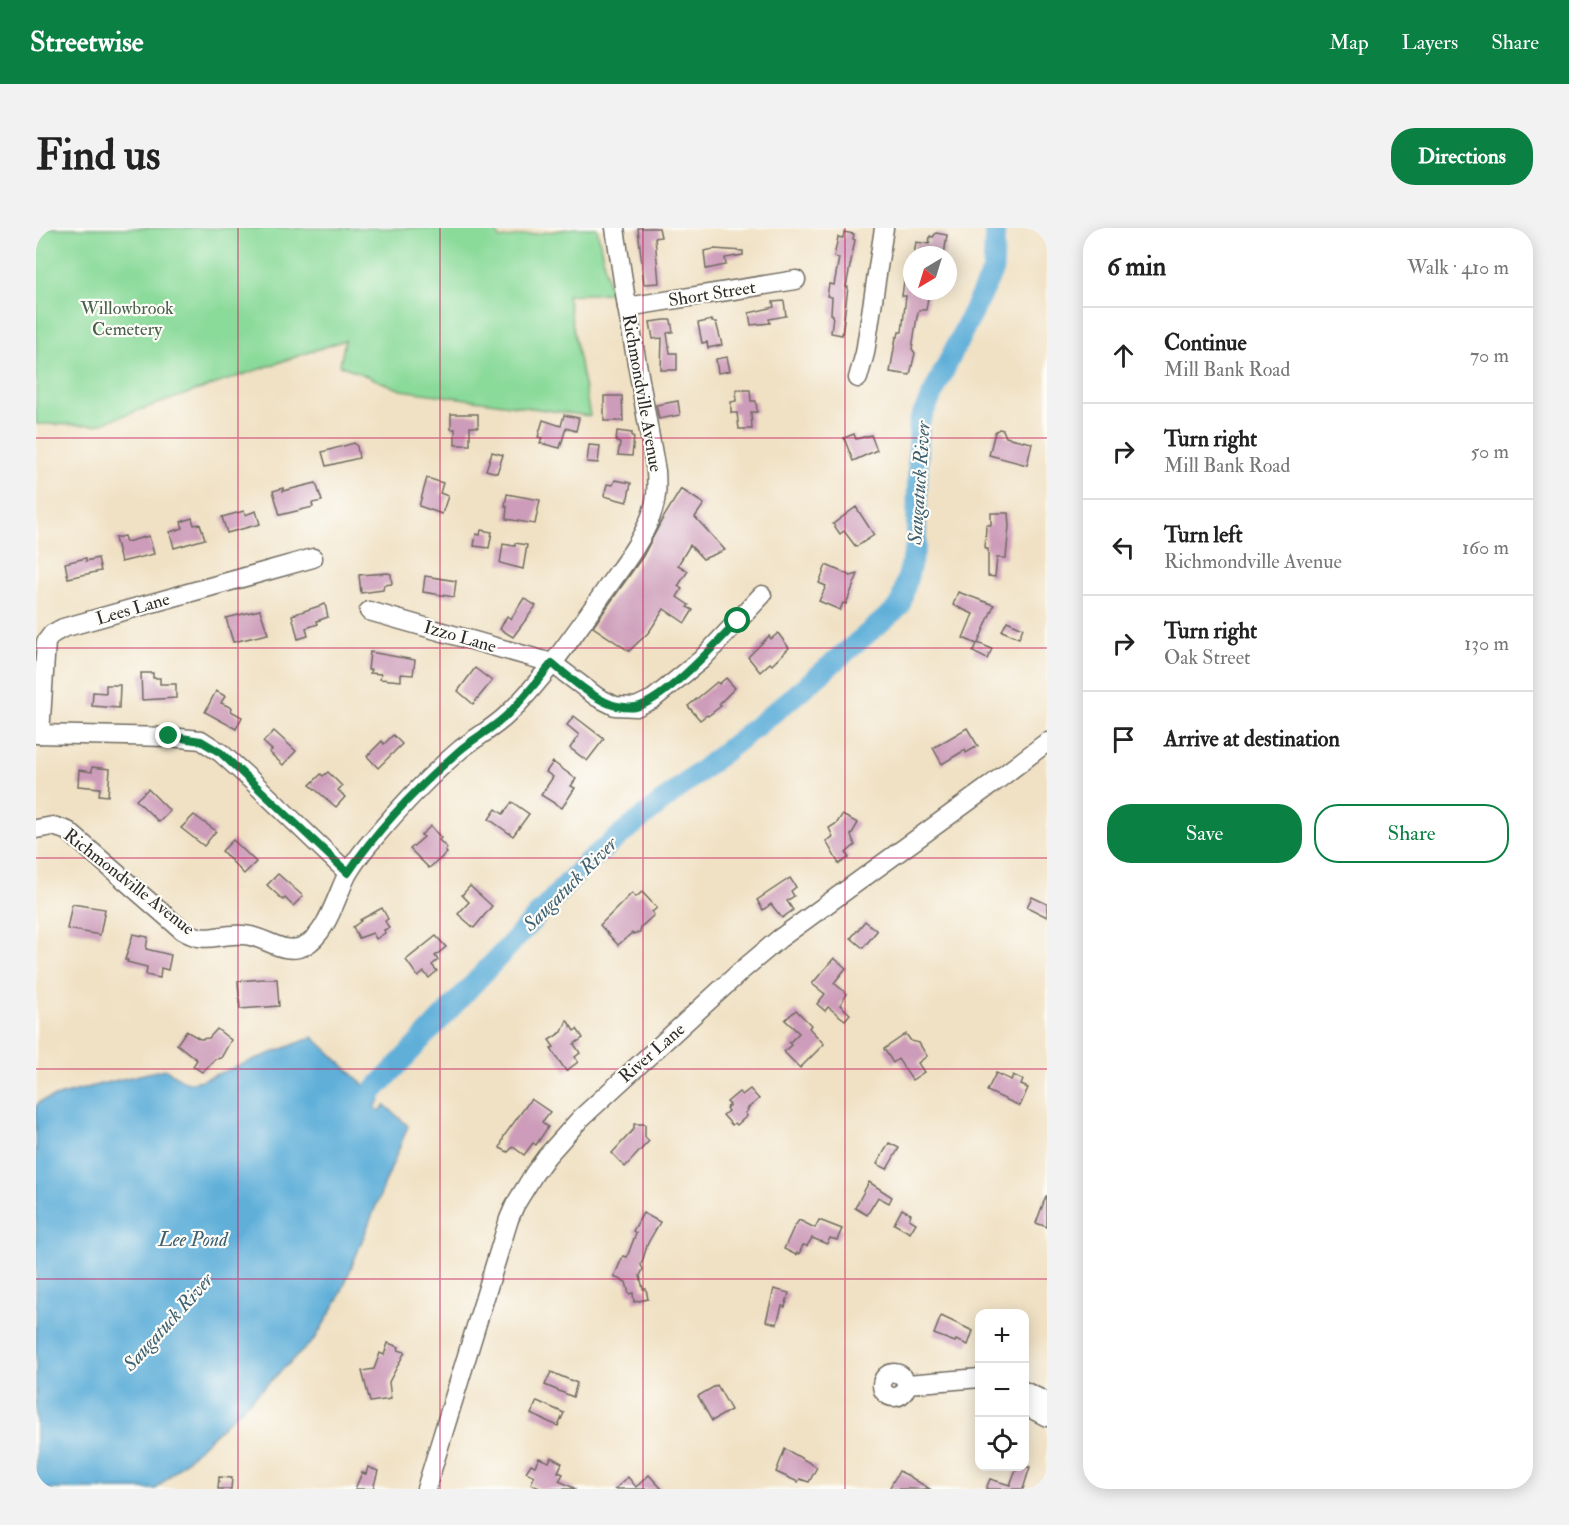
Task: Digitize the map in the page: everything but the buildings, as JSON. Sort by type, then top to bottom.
[{"type":"street","name":"Richmondville Avenue","points":[[36,829],[53,826],[68,831],[193,937],[207,939],[243,934],[293,950],[304,946],[319,932],[348,873],[363,851],[409,799],[459,751],[509,713],[552,663],[638,542],[654,506],[657,489],[656,471],[615,228]]},
{"type":"street","points":[[858,378],[865,353],[884,228]]},
{"type":"street","name":"Short Street","points":[[627,307],[796,280]]},
{"type":"street","name":"Lees Lane","points":[[38,734],[46,642],[52,634],[63,628],[313,558]]},
{"type":"street","points":[[552,663],[597,697],[615,706],[636,707],[653,699],[701,660],[762,595]]},
{"type":"street","name":"Izzo Lane","points":[[369,611],[552,663]]},
{"type":"street","points":[[38,734],[169,736],[201,741],[221,753],[348,873]]},
{"type":"street","name":"River Lane","points":[[426,1489],[509,1219],[523,1190],[548,1156],[589,1110],[779,939],[992,785],[1047,742]]},
{"type":"street","points":[[907,1384],[975,1378]]},
{"type":"street","points":[[1029,1393],[1047,1402]]},
{"type":"street","points":[[1029,1408],[1047,1417]]},
{"type":"green space","name":"Willowbrook Cemetery","points":[[36,228],[495,228],[500,239],[575,228],[597,228],[610,293],[567,295],[590,416],[401,390],[340,365],[345,340],[96,425],[36,424]]},
{"type":"water","name":"Lee Pond","points":[[313,1037],[380,1100],[375,1107],[380,1111],[385,1105],[408,1126],[339,1298],[315,1339],[156,1489],[36,1489],[36,1106],[41,1101],[165,1069],[187,1083],[202,1080]]},
{"type":"waterway","name":"Saugatuck River","points":[[353,1113],[587,862],[788,701],[900,606],[916,545],[919,422],[993,270],[995,228]]},
{"type":"route","points":[[169,736],[201,741],[221,753],[348,873],[377,834],[409,799],[459,751],[509,713],[552,663],[597,697],[615,706],[636,707],[653,699],[701,660],[738,621]]}]
